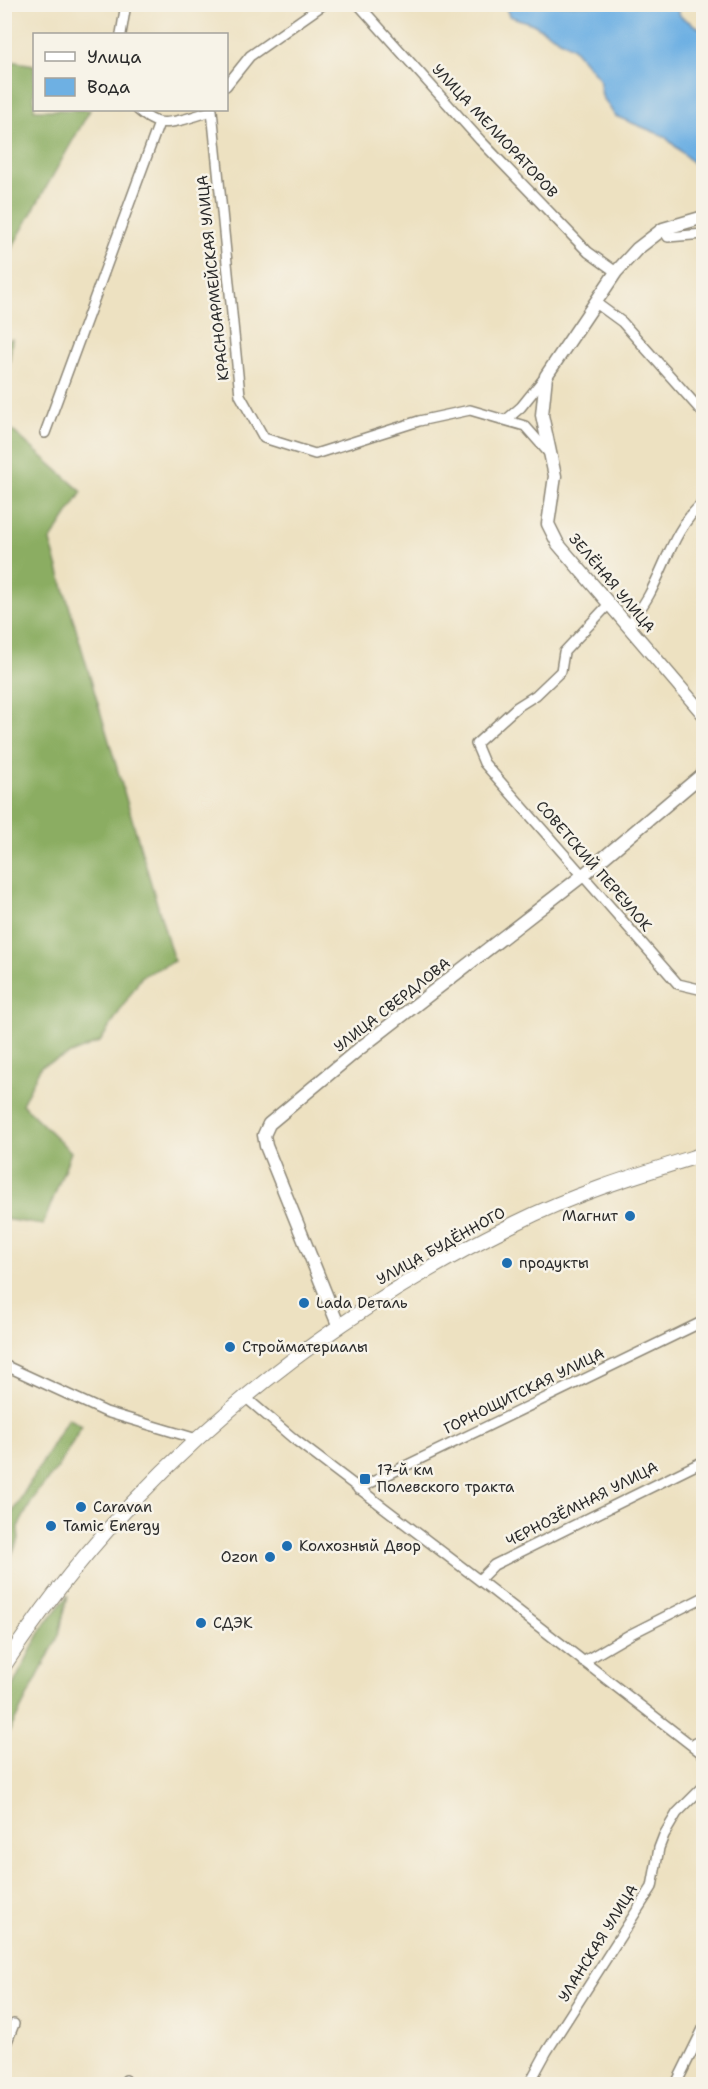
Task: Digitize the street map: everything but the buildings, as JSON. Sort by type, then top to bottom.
[{"type":"main road","name":"УЛИЦА БУДЁННОГО","points":[[4,1666],[76,1566],[117,1520],[197,1439],[244,1396],[391,1292],[517,1222],[623,1179],[704,1154]]},
{"type":"street","points":[[121,33],[126,4]]},
{"type":"street","points":[[228,84],[250,56],[324,4]]},
{"type":"street","name":"УЛИЦА МЕЛИОРАТОРОВ","points":[[358,4],[487,148],[588,252],[616,272]]},
{"type":"street","points":[[139,111],[159,123],[188,118],[208,111]]},
{"type":"street","name":"КРАСНОАРМЕЙСКАЯ УЛИЦА","points":[[211,111],[240,395],[264,438],[315,454],[419,421],[470,410],[506,420]]},
{"type":"street","points":[[45,433],[159,123]]},
{"type":"street","points":[[506,420],[521,407],[546,376],[616,272],[637,249],[663,229],[704,217]]},
{"type":"street","points":[[663,229],[668,237],[704,234]]},
{"type":"street","points":[[596,303],[622,322],[704,414]]},
{"type":"street","name":"ЗЕЛЁНАЯ УЛИЦА","points":[[546,376],[542,415],[548,452],[555,476],[548,524],[558,544],[704,715]]},
{"type":"street","points":[[506,420],[525,426],[548,452]]},
{"type":"street","points":[[628,627],[649,596],[679,533],[694,510],[704,502]]},
{"type":"street","name":"СОВЕТСКИЙ ПЕРЕУЛОК","points":[[609,604],[564,652],[561,671],[536,695],[517,707],[476,744],[484,763],[678,984],[699,989],[704,987]]},
{"type":"street","name":"УЛИЦА СВЕРДЛОВА","points":[[339,1327],[266,1146],[264,1135],[268,1124],[359,1049],[582,876],[704,772]]},
{"type":"street","name":"ГОРНОЩИТСКАЯ УЛИЦА","points":[[358,1489],[704,1321]]},
{"type":"street","points":[[4,1365],[106,1412],[197,1439]]},
{"type":"street","points":[[244,1396],[287,1434],[704,1755]]},
{"type":"street","name":"ЧЕРНОЗЁМНАЯ УЛИЦА","points":[[479,1580],[494,1565],[704,1461]]},
{"type":"street","points":[[583,1662],[704,1597]]},
{"type":"street","points":[[692,1745],[704,1739]]},
{"type":"street","name":"УЛАНСКАЯ УЛИЦА","points":[[529,2085],[547,2052],[651,1887],[662,1842],[677,1813],[704,1786]]},
{"type":"street","points":[[4,2049],[14,2024]]},
{"type":"street","points":[[676,2085],[704,2027]]},
{"type":"green space","points":[[4,60],[33,65],[33,111],[89,111],[5,260]]},
{"type":"green space","points":[[12,339],[5,401],[5,341]]},
{"type":"green space","points":[[5,424],[82,492],[50,541],[174,961],[142,976],[100,1042],[41,1066],[22,1104],[71,1152],[43,1225],[4,1219]]},
{"type":"green space","points":[[68,1418],[82,1426],[57,1469],[37,1492],[18,1527],[19,1539],[5,1569],[5,1525]]},
{"type":"green space","points":[[68,1595],[59,1635],[5,1740],[5,1701],[43,1627]]},
{"type":"water","points":[[505,5],[675,5],[681,17],[703,30],[703,172],[664,136],[615,116],[602,96],[599,78],[572,47],[533,24],[509,16]]},
{"type":"place","name":"Магнит","points":[[630,1216]]},
{"type":"place","name":"продукты","points":[[507,1263]]},
{"type":"place","name":"Lada Dеталь","points":[[304,1303]]},
{"type":"place","name":"Стройматериалы","points":[[230,1347]]},
{"type":"place","name":"17-й км Полевского тракта","points":[[365,1479]]},
{"type":"place","name":"Caravan","points":[[81,1507]]},
{"type":"place","name":"Tamic Еnergy","points":[[51,1526]]},
{"type":"place","name":"Колхозный Двор","points":[[287,1546]]},
{"type":"place","name":"Ozon","points":[[270,1557]]},
{"type":"place","name":"СДЭК","points":[[201,1623]]}]
